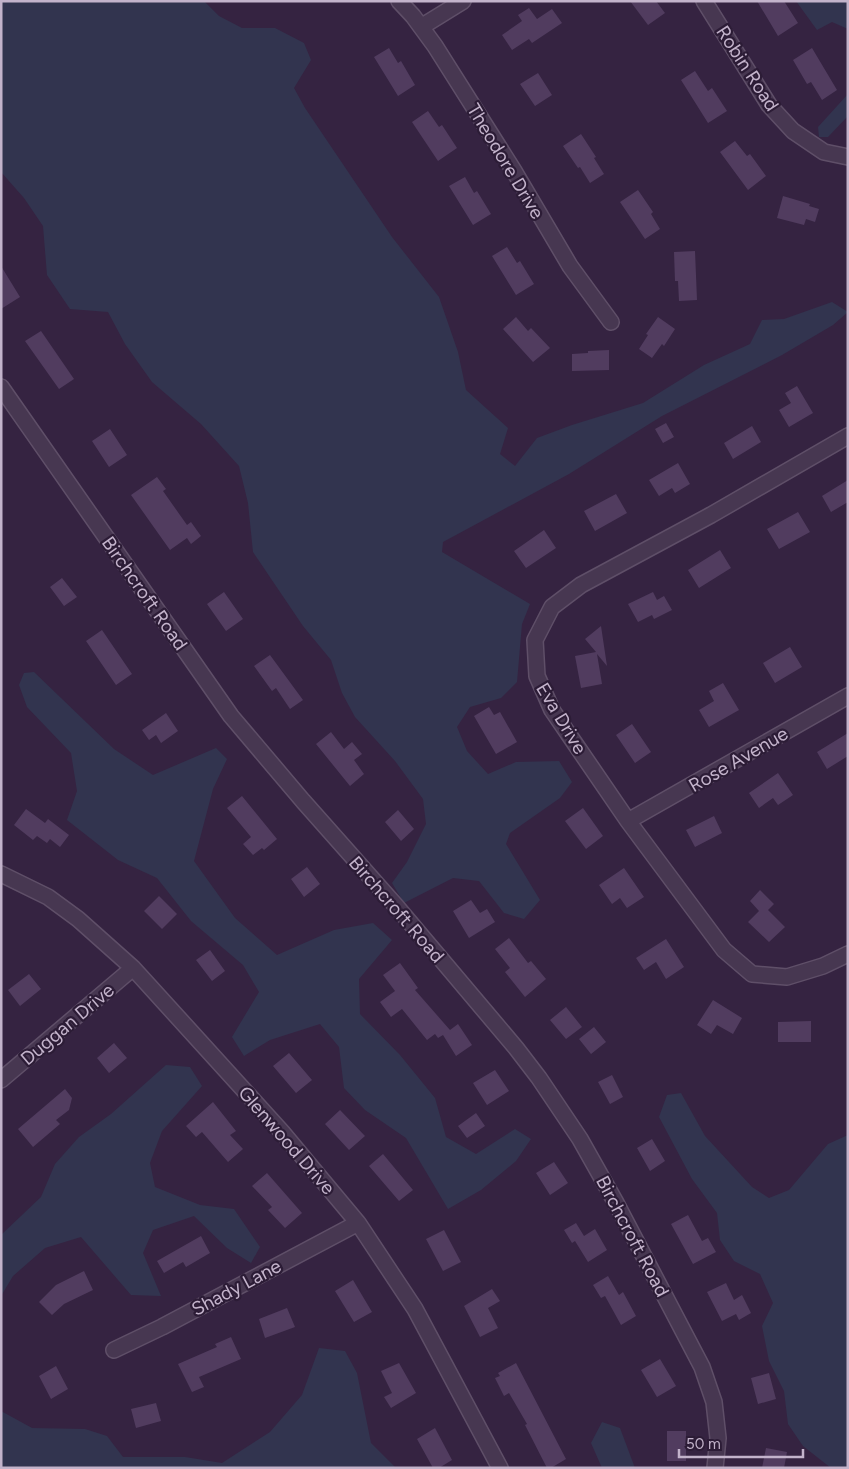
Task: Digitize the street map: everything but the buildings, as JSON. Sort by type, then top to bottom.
[{"type":"street","name":"Theodore Drive","points":[[399,1],[421,27],[494,139],[570,266],[611,322]]},
{"type":"street","points":[[421,27],[462,1]]},
{"type":"street","name":"Robin Road","points":[[704,1],[769,105],[793,131],[824,152],[848,157]]},
{"type":"street","name":"Birchcroft Road","points":[[1,387],[231,716],[397,907],[516,1048],[539,1078],[580,1139],[621,1211],[702,1367],[714,1402],[718,1438],[714,1468]]},
{"type":"street","name":"Eva Drive","points":[[848,436],[581,585],[552,607],[535,640],[537,676],[552,710],[628,821],[724,950],[752,974],[787,977],[823,966],[848,954]]},
{"type":"street","name":"Rose Avenue","points":[[628,821],[848,696]]},
{"type":"street","name":"Glenwood Drive","points":[[1,874],[48,897],[78,919],[133,968],[282,1132],[358,1223],[415,1309],[500,1468]]},
{"type":"street","name":"Duggan Drive","points":[[1,1080],[133,968]]},
{"type":"street","name":"Shady Lane","points":[[114,1350],[358,1223]]},
{"type":"shaded area","points":[[1,1],[204,1],[219,16],[242,28],[275,28],[304,43],[311,60],[294,88],[305,108],[392,237],[439,297],[458,352],[466,390],[508,428],[500,454],[515,466],[537,438],[643,403],[704,365],[750,344],[762,320],[784,319],[832,302],[848,312],[833,325],[782,355],[662,416],[569,474],[443,542],[442,552],[530,604],[522,624],[517,682],[501,698],[470,707],[457,727],[467,751],[488,774],[516,762],[559,761],[572,782],[560,798],[510,833],[506,844],[540,900],[524,919],[504,913],[479,881],[453,878],[404,903],[392,883],[407,862],[426,824],[423,799],[395,761],[355,717],[342,693],[331,660],[303,626],[253,552],[248,503],[239,466],[201,424],[152,382],[125,344],[108,312],[70,309],[47,275],[43,226],[24,198],[1,172]]},
{"type":"shaded area","points":[[796,1],[848,1],[848,29],[832,22],[817,30]]},
{"type":"shaded area","points":[[848,94],[848,116],[828,137],[819,137],[818,127]]},
{"type":"shaded area","points":[[34,672],[114,749],[153,775],[216,748],[227,759],[213,789],[194,861],[235,918],[277,955],[334,930],[373,923],[392,940],[359,979],[360,1014],[400,1055],[435,1098],[446,1137],[476,1154],[515,1129],[531,1139],[516,1161],[481,1190],[448,1209],[406,1138],[365,1110],[344,1088],[339,1047],[320,1024],[270,1040],[244,1056],[232,1037],[259,992],[243,965],[191,921],[157,878],[118,860],[67,820],[77,791],[71,753],[27,707],[19,685],[24,673]]},
{"type":"shaded area","points":[[166,1065],[190,1067],[202,1086],[162,1131],[150,1163],[155,1187],[200,1205],[234,1209],[260,1247],[251,1263],[227,1248],[194,1216],[153,1230],[143,1253],[161,1296],[131,1295],[81,1237],[45,1248],[13,1276],[1,1296],[1,1235],[41,1197],[55,1164],[79,1137],[111,1114]]},
{"type":"shaded area","points":[[681,1093],[705,1136],[752,1187],[769,1198],[789,1190],[828,1144],[848,1135],[848,1468],[831,1468],[803,1446],[788,1424],[784,1391],[769,1361],[762,1326],[773,1303],[760,1274],[734,1261],[720,1240],[717,1213],[692,1179],[659,1117],[667,1095]]},
{"type":"shaded area","points":[[319,1348],[345,1351],[357,1373],[371,1443],[396,1468],[1,1468],[1,1411],[32,1428],[85,1429],[107,1436],[123,1457],[185,1457],[222,1463],[270,1432],[302,1395]]},
{"type":"shaded area","points":[[602,1422],[620,1428],[635,1468],[602,1468],[591,1443]]}]
